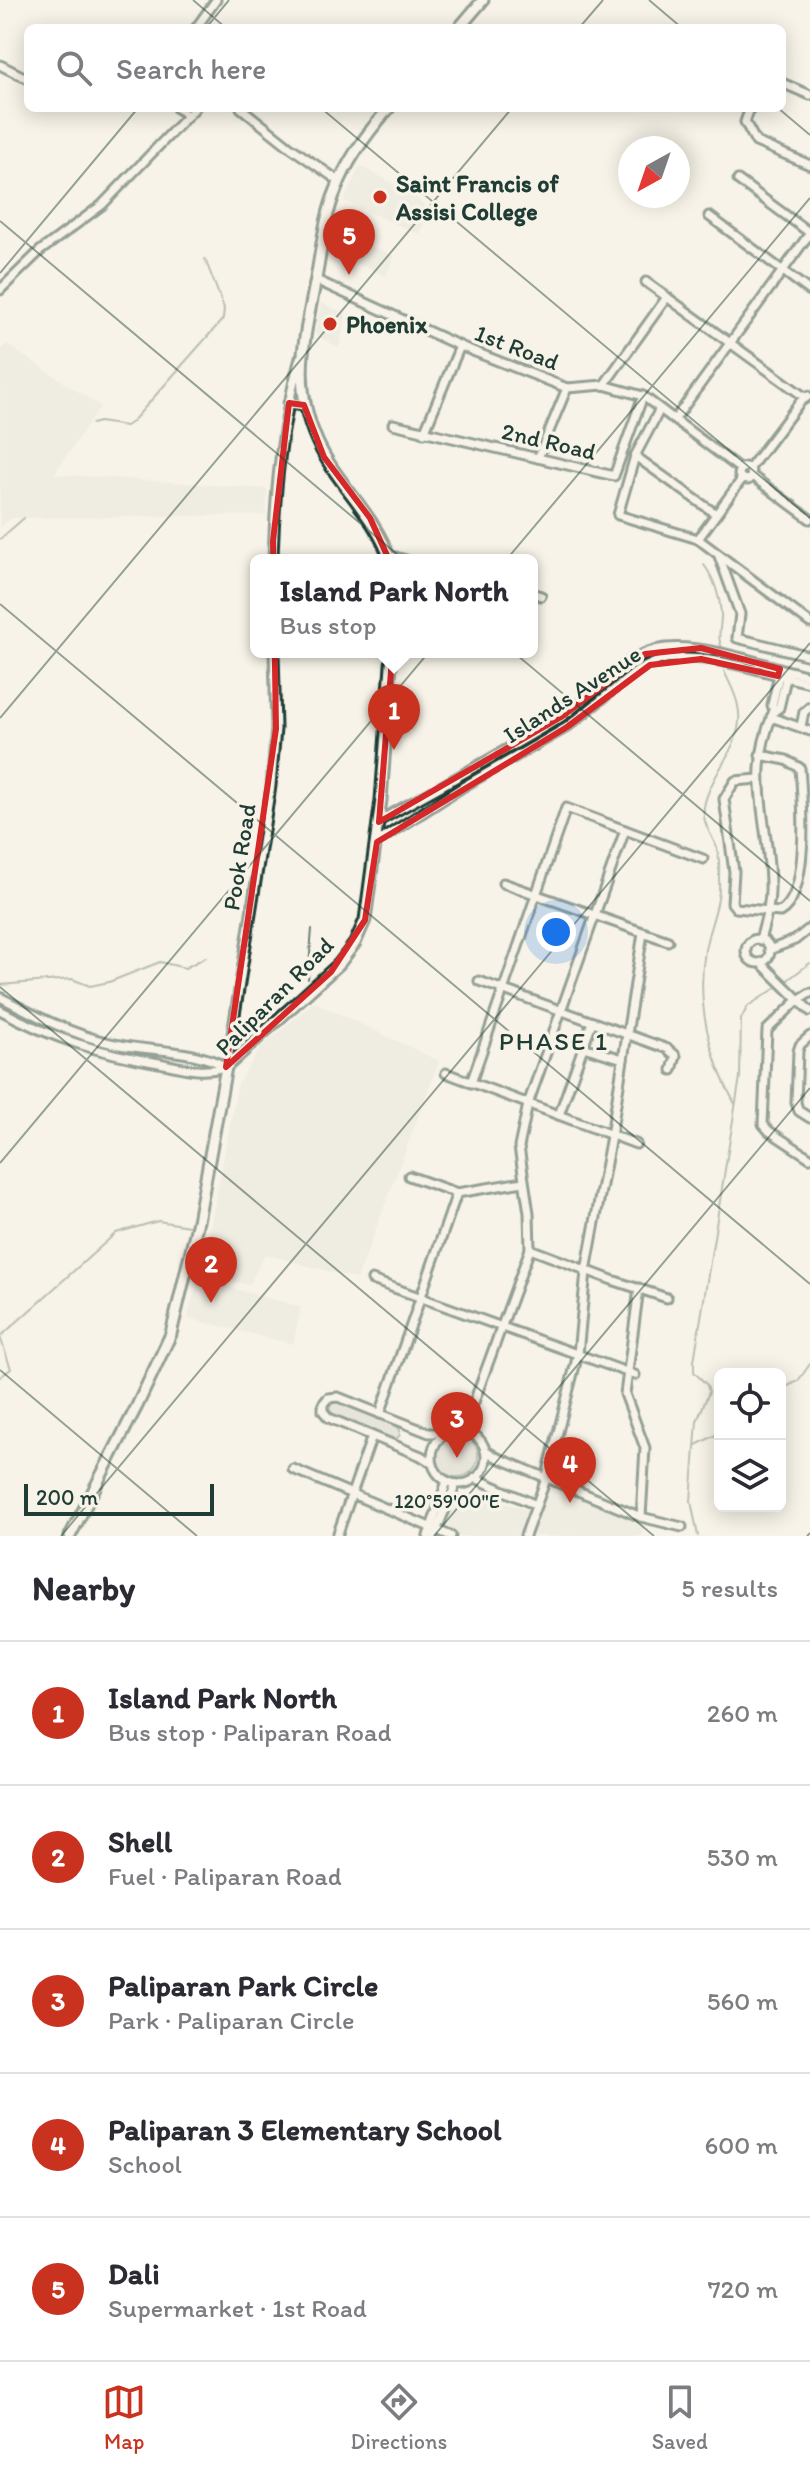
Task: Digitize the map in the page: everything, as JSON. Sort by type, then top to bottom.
[{"type":"main road","points":[[462,24],[483,0]]},
{"type":"main road","points":[[386,112],[364,139],[339,181],[329,212],[301,356],[304,405],[324,457],[370,518],[387,554]]},
{"type":"main road","points":[[289,403],[304,405]]},
{"type":"main road","name":"Paliparan Road","points":[[70,1536],[171,1334],[198,1221],[226,1067],[331,972],[355,943],[368,910],[379,821],[392,658]]},
{"type":"street","points":[[199,24],[216,0]]},
{"type":"street","points":[[0,65],[24,77]]},
{"type":"street","points":[[786,85],[810,95]]},
{"type":"street","points":[[183,112],[187,115]]},
{"type":"street","points":[[0,290],[40,251],[110,197],[190,112]]},
{"type":"street","points":[[246,112],[339,181]]},
{"type":"street","points":[[749,112],[745,122],[756,142],[810,165]]},
{"type":"street","points":[[675,419],[810,233],[738,180]]},
{"type":"street","points":[[709,216],[810,291]]},
{"type":"street","name":"1st Road","points":[[316,280],[460,346],[567,388],[604,385],[643,396],[740,469]]},
{"type":"street","points":[[646,282],[806,398],[810,407]]},
{"type":"street","points":[[604,385],[667,297]]},
{"type":"street","points":[[424,433],[460,346]]},
{"type":"street","points":[[273,554],[276,482],[289,403],[301,356]]},
{"type":"street","points":[[538,458],[567,388]]},
{"type":"street","name":"2nd Road","points":[[393,424],[614,476],[643,396]]},
{"type":"street","points":[[742,479],[748,480],[806,398]]},
{"type":"street","points":[[660,409],[635,456],[618,515],[698,539],[810,623]]},
{"type":"street","points":[[635,456],[716,514]]},
{"type":"street","points":[[742,479],[740,469],[745,467],[810,519]]},
{"type":"street","points":[[698,539],[742,479]]},
{"type":"street","points":[[718,553],[741,616],[737,638],[810,656]]},
{"type":"street","name":"Islands Avenue","points":[[379,821],[561,717],[631,661],[663,648],[701,648],[810,683]]},
{"type":"street","name":"Pook Road","points":[[226,1067],[271,786],[276,729],[274,658]]},
{"type":"street","name":"Islands Avenue","points":[[377,842],[464,786],[567,727],[637,671],[650,665],[666,659],[701,659],[810,676]]},
{"type":"street","points":[[760,940],[769,911],[770,884],[758,779],[760,755],[783,673]]},
{"type":"street","points":[[801,726],[804,712],[810,707]]},
{"type":"street","points":[[772,714],[810,731]]},
{"type":"street","points":[[758,779],[735,781],[724,799],[734,872],[732,903],[736,908],[786,910],[807,877],[808,851],[800,768],[786,760],[760,755]]},
{"type":"street","points":[[471,1083],[566,808],[703,859]]},
{"type":"street","points":[[457,1430],[470,1413],[530,1249],[529,1213],[519,1147],[528,1104],[625,830]]},
{"type":"street","points":[[503,883],[668,941]]},
{"type":"street","points":[[769,950],[795,940],[810,928]]},
{"type":"street","points":[[525,1536],[546,1479],[578,1354],[586,1271],[643,933]]},
{"type":"street","points":[[761,963],[767,959],[769,950],[766,943],[760,940],[750,942],[746,951],[752,961],[761,963],[810,1011]]},
{"type":"street","points":[[479,981],[672,1051],[676,1056],[672,1070]]},
{"type":"street","points":[[810,993],[769,1026],[766,1034],[763,1124],[810,1158]]},
{"type":"street","points":[[0,997],[65,1030],[111,1043],[211,1058],[226,1067]]},
{"type":"street","points":[[0,1010],[63,1041],[110,1054],[208,1072],[226,1067]]},
{"type":"street","points":[[559,1115],[592,1022]]},
{"type":"street","points":[[810,1036],[798,1051],[796,1103],[799,1111],[810,1118]]},
{"type":"street","points":[[110,1054],[111,1043]]},
{"type":"street","points":[[583,1047],[623,1059]]},
{"type":"street","points":[[446,1073],[636,1144]]},
{"type":"street","points":[[409,1176],[457,1193],[523,1182]]},
{"type":"street","points":[[380,1414],[423,1298],[457,1193]]},
{"type":"street","points":[[530,1249],[667,1298]]},
{"type":"street","points":[[372,1280],[635,1375]]},
{"type":"street","points":[[639,1288],[626,1372],[626,1398],[645,1448],[641,1517]]},
{"type":"street","points":[[472,1433],[457,1430],[429,1433],[338,1397],[331,1397],[323,1404],[327,1418],[421,1456],[432,1463],[447,1481],[456,1484],[475,1478],[485,1463],[485,1450]]},
{"type":"street","points":[[470,1413],[472,1433],[485,1450],[496,1457],[641,1517],[682,1527]]},
{"type":"street","points":[[432,1463],[434,1446],[446,1433]]},
{"type":"street","points":[[337,1536],[372,1436]]},
{"type":"street","points":[[293,1469],[352,1493],[432,1532],[451,1536]]},
{"type":"street","points":[[475,1478],[536,1505]]},
{"type":"street","points":[[432,1532],[447,1481]]},
{"type":"street","points":[[432,1532],[456,1484]]},
{"type":"highlighted area","points":[[289,403],[304,405],[324,457],[370,518],[391,564],[391,672],[379,822],[561,717],[645,654],[701,648],[780,669],[778,676],[701,659],[650,665],[567,727],[387,835],[377,842],[365,920],[331,972],[226,1067],[276,729],[273,541]]},
{"type":"shaded area","name":"Saint Francis of Assisi College","points":[[360,166],[411,193],[430,211],[419,234],[344,201]]},
{"type":"shaded area","points":[[338,233],[394,256],[386,276],[333,253]]},
{"type":"shaded area","name":"Phoenix","points":[[321,303],[346,314],[339,348],[315,334]]},
{"type":"shaded area","points":[[6,344],[100,406],[54,474],[267,489],[266,515],[12,518],[0,527],[0,351]]},
{"type":"shaded area","points":[[314,1002],[439,1061],[357,1279],[265,1254],[249,1285],[198,1272],[208,1239],[238,1084],[261,1047]]},
{"type":"shaded area","points":[[198,1279],[301,1307],[293,1344],[188,1318]]},
{"type":"shaded area","points":[[338,1401],[396,1425],[400,1435],[390,1439],[332,1416],[329,1406]]},
{"type":"shaded area","points":[[457,1435],[472,1441],[478,1456],[472,1471],[457,1477],[442,1471],[436,1456],[442,1441]]},
{"type":"shaded area","points":[[549,1484],[646,1523],[641,1536],[530,1536]]},
{"type":"shaded area","points":[[473,1493],[529,1510],[519,1536],[459,1536],[442,1528],[451,1505]]},
{"type":"waterway","points":[[92,424],[99,422],[126,426],[132,422],[223,319],[224,308],[205,259]]},
{"type":"waterway","points":[[0,539],[24,518]]},
{"type":"waterway","points":[[704,565],[714,582],[719,601],[719,637],[724,650]]},
{"type":"waterway","points":[[724,671],[736,697],[739,719],[733,744],[709,790],[704,809],[706,826],[718,852],[719,888],[705,950],[702,990],[712,1049],[735,1104]]},
{"type":"waterway","points":[[308,979],[312,929]]},
{"type":"waterway","points":[[0,985],[72,979],[90,986],[160,962],[185,968],[206,957]]},
{"type":"waterway","points":[[785,982],[810,963]]},
{"type":"waterway","points":[[698,1536],[691,1501],[697,1421],[709,1392],[707,1385],[694,1372],[694,1361],[740,1077],[741,1019],[748,1006],[776,988]]},
{"type":"waterway","points":[[0,1377],[11,1369],[0,1337],[116,1233],[158,1221],[189,1226]]},
{"type":"waterway","points":[[786,1387],[798,1381],[810,1364]]},
{"type":"waterway","points":[[696,1445],[714,1436]]},
{"type":"place","name":"Saint Francis of Assisi College","points":[[380,197]]},
{"type":"place","name":"Dali","points":[[349,275]]},
{"type":"place","name":"Phoenix","points":[[330,324]]},
{"type":"place","name":"Island Park North","points":[[394,750]]},
{"type":"place","name":"Shell","points":[[211,1303]]},
{"type":"place","name":"Paliparan Park Circle","points":[[457,1458]]},
{"type":"place","name":"Paliparan 3 Elementary School","points":[[570,1503]]},
{"type":"district","name":"PHASE 1","points":[[554,1041]]}]
